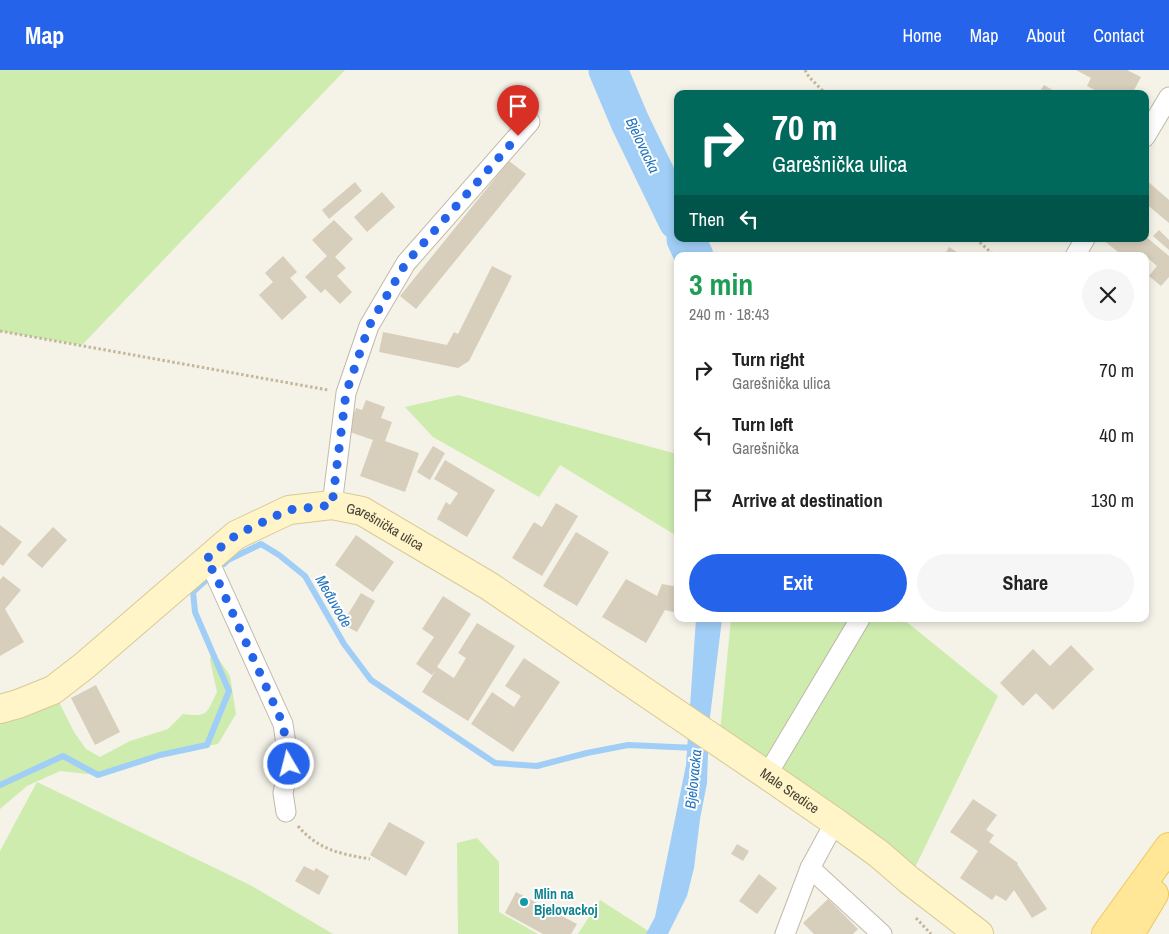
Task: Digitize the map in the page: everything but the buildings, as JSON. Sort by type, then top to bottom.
[{"type":"main road","name":"Garešnička ulica","points":[[0,709],[53,690],[84,666],[236,535],[288,510],[332,505],[362,511],[489,586],[667,708]]},
{"type":"main road","name":"Male Sredice","points":[[667,708],[835,822],[879,854],[909,880],[979,934]]},
{"type":"main road","points":[[1106,934],[1169,847]]},
{"type":"main road","points":[[1130,934],[1169,866]]},
{"type":"main road","name":"Male Sredice","points":[[909,880],[957,934]]},
{"type":"street","points":[[1149,130],[1169,97]]},
{"type":"street","points":[[332,505],[346,393],[369,326],[406,263],[530,122]]},
{"type":"street","points":[[205,560],[214,572],[283,724],[289,764],[283,793],[286,812]]},
{"type":"street","points":[[767,775],[858,622]]},
{"type":"street","points":[[784,934],[810,868],[835,822]]},
{"type":"street","points":[[810,868],[882,934]]},
{"type":"path","points":[[805,70],[822,90]]},
{"type":"path","points":[[980,242],[991,252]]},
{"type":"path","points":[[0,331],[346,393]]},
{"type":"path","points":[[286,812],[308,838],[333,852],[370,860]]},
{"type":"green space","points":[[0,70],[345,70],[82,345],[0,331]]},
{"type":"green space","points":[[458,395],[674,453],[674,534],[560,465],[539,497],[433,437],[405,407]]},
{"type":"green space","points":[[731,622],[907,622],[998,696],[909,880],[719,742]]},
{"type":"green space","points":[[212,649],[230,676],[236,714],[218,744],[160,755],[98,775],[60,771],[27,786],[0,809],[0,709],[53,690],[74,732],[86,749],[100,757],[130,741],[168,729],[183,714],[198,715],[206,712],[217,692],[210,660]]},
{"type":"green space","points":[[37,782],[250,885],[333,934],[0,934],[0,851]]},
{"type":"green space","points":[[477,838],[499,862],[499,912],[538,934],[458,934],[457,843]]},
{"type":"green space","points":[[600,900],[653,934],[578,934]]},
{"type":"water","points":[[696,622],[722,622],[709,725],[707,783],[694,868],[687,896],[668,934],[646,934],[655,917],[686,765]]},
{"type":"waterway","name":"Bjelovacka","points":[[608,70],[630,122],[674,213]]},
{"type":"waterway","name":"Bjelovacka","points":[[687,242],[692,252]]},
{"type":"waterway","name":"Međuvode","points":[[224,564],[228,560],[261,544],[279,555],[305,576],[344,644],[371,680],[495,763],[537,766],[628,745],[696,748]]},
{"type":"waterway","name":"Međuvode","points":[[0,785],[63,756],[98,775],[160,755],[207,745],[229,691],[195,612],[193,592],[213,574]]},
{"type":"place","name":"Mlin na Bjelovackoj","points":[[524,902]]},
{"type":"route","points":[[289,764],[283,724],[214,572],[205,560],[236,535],[288,510],[332,505],[346,393],[369,326],[406,263],[518,136]]}]
